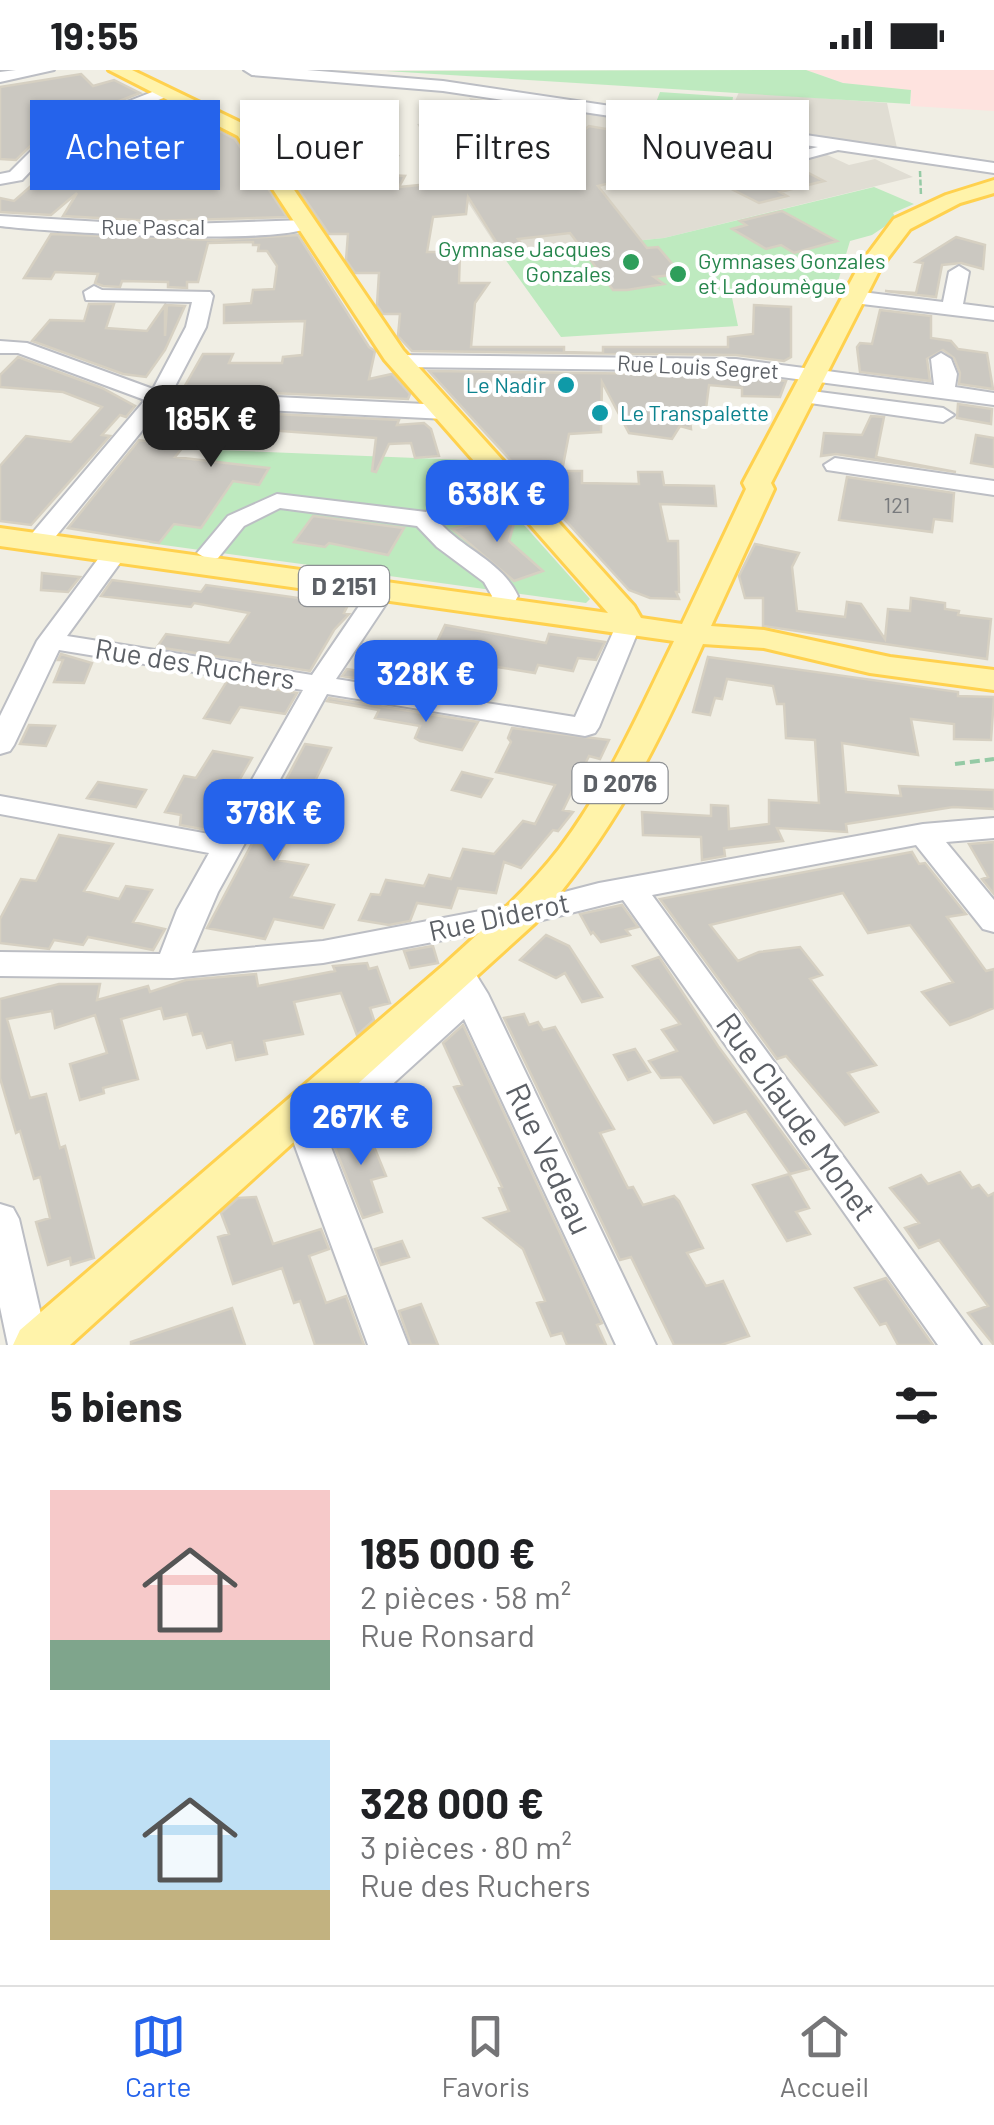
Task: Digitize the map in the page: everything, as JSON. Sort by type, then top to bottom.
[{"type":"main road","points":[[130,72],[244,132],[400,361],[623,612],[628,624]]},
{"type":"main road","name":"D 2076","points":[[37,1345],[465,984],[569,860],[602,814],[655,714],[760,488],[757,483],[855,295],[902,224],[927,210],[994,186]]},
{"type":"main road","name":"D 2151","points":[[0,537],[689,634]]},
{"type":"main road","points":[[689,634],[764,639],[892,666],[994,680]]},
{"type":"street","points":[[0,77],[46,70]]},
{"type":"street","points":[[252,70],[486,92],[495,97],[606,110]]},
{"type":"street","points":[[0,179],[16,176],[56,135],[165,92]]},
{"type":"street","points":[[809,142],[963,167],[994,168]]},
{"type":"street","points":[[809,155],[837,146]]},
{"type":"street","points":[[963,167],[994,178]]},
{"type":"street","name":"Rue Pascal","points":[[0,221],[38,226],[161,228],[306,225]]},
{"type":"street","points":[[952,308],[958,272]]},
{"type":"street","points":[[38,542],[158,398],[201,320],[203,296],[93,296],[94,292]]},
{"type":"street","points":[[855,295],[994,314]]},
{"type":"street","points":[[2,346],[20,347],[158,398],[446,412]]},
{"type":"street","points":[[940,359],[941,370],[946,374],[943,404],[994,400]]},
{"type":"street","name":"Rue Louis Segret","points":[[400,361],[736,365],[809,386],[943,404]]},
{"type":"street","points":[[835,466],[994,488]]},
{"type":"street","points":[[210,554],[236,521],[278,500],[430,520],[450,506],[513,487]]},
{"type":"street","points":[[430,520],[428,523],[442,543],[500,583],[505,596],[500,606]]},
{"type":"street","points":[[0,745],[50,641],[116,552]]},
{"type":"street","points":[[173,966],[177,944],[228,847],[320,684],[382,592]]},
{"type":"street","name":"Rue des Ruchers","points":[[50,641],[585,727],[628,624]]},
{"type":"street","points":[[0,806],[228,847]]},
{"type":"street","name":"Rue Diderot","points":[[0,964],[173,966],[323,952],[923,834],[994,828]]},
{"type":"street","points":[[923,834],[994,921]]},
{"type":"street","name":"Rue Claude Monet","points":[[632,890],[961,1345]]},
{"type":"street","points":[[388,1345],[310,1138],[465,984]]},
{"type":"street","name":"Rue Vedeau","points":[[465,984],[636,1345]]},
{"type":"street","points":[[0,1219],[28,1345]]},
{"type":"path","points":[[900,156],[919,168],[927,210]]},
{"type":"path","points":[[955,764],[994,758]]},
{"type":"shaded area","points":[[806,70],[994,70],[994,111],[911,106],[911,91],[843,83]]},
{"type":"shaded area","points":[[739,92],[887,103],[897,148],[809,134],[809,100],[735,100]]},
{"type":"shaded area","points":[[586,114],[606,117],[606,190],[809,190],[809,150],[849,165],[875,159],[913,177],[664,238],[502,255],[460,190],[586,190]]},
{"type":"green space","points":[[806,70],[843,83],[911,90],[910,104],[386,71]]},
{"type":"green space","points":[[660,92],[733,97],[733,100],[657,100]]},
{"type":"green space","name":"Gymnases Gonzales et Ladoumègue","points":[[874,187],[914,204],[893,213],[896,219],[872,235],[850,241],[833,298],[731,293],[738,326],[561,337],[502,255],[664,238]]},
{"type":"green space","points":[[216,450],[466,460],[590,599],[586,603],[149,543]]},
{"type":"building","points":[[81,74],[93,86],[114,80],[140,93],[122,100],[30,100],[30,146],[16,160],[0,159],[0,87]]},
{"type":"building","points":[[586,128],[606,129],[606,184],[598,186],[647,248],[658,247],[681,274],[654,277],[664,284],[613,290],[570,233],[518,239],[526,250],[503,253],[468,197],[466,214],[433,217],[427,252],[460,252],[459,283],[489,283],[475,303],[471,347],[564,347],[564,352],[603,353],[603,347],[728,347],[728,337],[753,334],[754,305],[791,307],[791,357],[784,361],[736,355],[412,351],[398,336],[400,314],[383,314],[377,305],[379,273],[355,273],[346,260],[348,234],[329,234],[299,190],[399,187],[586,190]]},
{"type":"building","points":[[220,131],[240,146],[240,190],[269,190],[287,217],[153,221],[63,216],[77,193],[51,215],[0,212],[0,198],[14,201],[30,187],[30,190],[220,190]]},
{"type":"building","points":[[809,173],[824,181],[809,185]]},
{"type":"building","points":[[733,190],[788,190],[780,192],[787,196],[759,203]]},
{"type":"building","points":[[782,211],[837,241],[794,253],[781,245],[766,249],[732,229],[746,225],[740,221]]},
{"type":"building","points":[[51,234],[216,240],[298,235],[375,351],[369,379],[392,374],[410,394],[408,399],[183,389],[203,354],[233,354],[229,363],[282,363],[283,357],[302,355],[305,321],[224,323],[224,305],[251,303],[253,290],[274,289],[277,266],[267,251],[258,251],[259,245],[253,242],[208,243],[198,282],[187,282],[187,288],[168,287],[168,282],[122,281],[120,287],[103,286],[95,283],[98,274],[55,272],[51,279],[24,278]]},
{"type":"building","points":[[956,237],[985,245],[983,269],[961,263],[942,265],[936,297],[885,291],[916,293],[923,263],[916,262]]},
{"type":"building","points":[[89,304],[114,304],[106,328],[147,331],[165,305],[165,336],[167,305],[185,306],[165,350],[146,377],[123,374],[32,341],[50,320],[84,321]]},
{"type":"building","points":[[880,310],[931,316],[931,338],[951,341],[958,349],[987,353],[993,389],[959,384],[960,373],[954,358],[943,350],[927,359],[930,381],[860,372],[857,347],[860,343],[872,344]]},
{"type":"building","points":[[18,357],[102,388],[135,406],[126,417],[120,415],[102,435],[110,436],[31,525],[0,521],[0,466],[26,436],[71,442],[102,407],[63,392],[0,387],[0,375]]},
{"type":"building","points":[[429,371],[736,375],[786,381],[780,397],[742,396],[742,388],[709,385],[706,409],[689,410],[691,429],[680,426],[672,439],[629,433],[602,382],[601,432],[569,434],[562,471],[582,471],[582,483],[639,484],[638,472],[662,472],[664,485],[714,486],[716,506],[660,504],[668,541],[678,541],[679,599],[650,598],[629,590]]},
{"type":"building","points":[[958,404],[992,409],[991,424],[957,418]]},
{"type":"building","points":[[171,409],[399,420],[397,425],[424,423],[431,429],[439,456],[415,458],[411,443],[389,444],[376,472],[372,471],[376,438],[201,425],[175,457],[269,468],[259,485],[233,481],[201,528],[174,524],[159,543],[68,528],[139,440],[145,441]]},
{"type":"building","points":[[871,416],[884,417],[876,457],[956,472],[836,454],[821,456],[824,433],[862,435]]},
{"type":"building","points":[[976,435],[994,438],[994,467],[971,463]]},
{"type":"building","points":[[847,477],[954,493],[952,521],[934,519],[932,532],[839,520]]},
{"type":"building","points":[[473,510],[503,524],[514,524],[509,541],[543,571],[514,581],[452,529],[473,524],[461,514]]},
{"type":"building","points":[[313,516],[404,528],[388,555],[329,543],[325,547],[294,542]]},
{"type":"building","points":[[755,544],[799,553],[792,567],[797,611],[845,617],[847,602],[861,604],[885,639],[888,609],[910,611],[911,598],[945,603],[945,609],[959,611],[958,615],[991,619],[987,659],[763,626],[763,598],[745,598],[739,576]]},
{"type":"building","points":[[42,573],[80,577],[68,592],[41,590]]},
{"type":"building","points":[[112,580],[201,592],[206,585],[348,605],[344,613],[349,614],[334,630],[310,671],[157,647],[166,634],[229,643],[249,613],[194,603],[191,607],[101,596]]},
{"type":"building","points":[[445,625],[546,643],[549,634],[605,642],[596,660],[578,658],[573,671],[538,665],[535,673],[497,667],[483,699],[342,676],[347,669],[455,686],[465,650],[435,646]]},
{"type":"building","points":[[61,654],[92,663],[84,683],[54,682],[63,660],[58,660]]},
{"type":"building","points":[[708,657],[958,692],[958,696],[994,697],[991,740],[954,739],[954,724],[911,719],[918,755],[842,743],[846,792],[901,796],[899,786],[994,790],[994,809],[953,807],[846,824],[847,832],[777,828],[783,841],[724,848],[725,856],[702,860],[701,837],[643,835],[642,812],[711,816],[711,805],[728,806],[729,829],[769,824],[769,800],[819,803],[815,740],[786,738],[784,704],[777,704],[773,686],[727,679],[722,699],[715,698],[710,715],[693,712]]},
{"type":"building","points":[[227,681],[297,693],[285,714],[240,707],[230,723],[204,718]]},
{"type":"building","points":[[329,698],[478,722],[462,750],[420,741],[415,738],[420,726],[375,718],[379,710],[327,701]]},
{"type":"building","points":[[29,725],[55,726],[46,746],[20,744]]},
{"type":"building","points":[[512,728],[609,740],[600,759],[589,756],[563,810],[573,812],[558,831],[553,830],[521,868],[504,862],[496,893],[458,888],[451,908],[417,903],[410,921],[389,925],[359,920],[371,894],[380,895],[386,880],[424,886],[429,875],[451,879],[463,849],[494,854],[523,821],[535,824],[555,785],[496,772],[511,742],[508,738]]},
{"type":"building","points":[[305,744],[331,748],[277,860],[308,865],[291,897],[334,905],[323,928],[274,919],[265,939],[207,928]]},
{"type":"building","points":[[213,751],[252,758],[236,786],[244,787],[218,832],[180,825],[181,815],[165,812],[184,776],[196,778]]},
{"type":"building","points":[[462,772],[492,779],[481,797],[452,790]]},
{"type":"building","points":[[98,782],[146,790],[136,807],[87,798]]},
{"type":"building","points":[[59,835],[113,844],[84,891],[119,899],[126,886],[152,890],[133,922],[165,929],[153,950],[88,937],[83,945],[54,940],[49,949],[0,943],[0,919],[21,879],[36,881]]},
{"type":"building","points":[[994,842],[994,894],[982,879],[988,877],[969,844]]},
{"type":"building","points":[[912,852],[966,914],[947,917],[986,971],[994,969],[994,1008],[950,1025],[922,992],[953,982],[910,925],[868,933],[843,893],[710,925],[738,961],[759,952],[800,947],[822,975],[810,979],[876,1065],[848,1073],[878,1112],[845,1125],[786,1056],[777,1059],[660,899]]},
{"type":"building","points":[[622,905],[638,927],[626,930],[630,935],[601,942],[591,934],[580,914]]},
{"type":"building","points":[[546,935],[569,946],[602,997],[582,1002],[565,973],[556,978],[520,960]]},
{"type":"building","points":[[433,946],[438,963],[410,968],[404,951]]},
{"type":"building","points":[[659,957],[718,1046],[809,1169],[790,1174],[746,1111],[714,1123],[681,1077],[661,1078],[649,1061],[677,1051],[662,1030],[680,1024],[633,966]]},
{"type":"building","points":[[367,963],[369,969],[377,967],[390,1003],[370,1008],[374,1020],[357,1035],[341,993],[294,1002],[303,1034],[264,1041],[267,1054],[236,1060],[232,1042],[207,1048],[202,1033],[193,1035],[187,1014],[164,1019],[161,1008],[121,1019],[138,1079],[103,1088],[104,1093],[80,1100],[70,1064],[107,1053],[95,1015],[55,1028],[52,1011],[7,1019],[30,1098],[46,1094],[60,1148],[65,1146],[94,1258],[71,1265],[70,1258],[48,1265],[36,1222],[50,1218],[40,1177],[34,1179],[0,1078],[0,999],[59,984],[100,984],[97,1000],[148,986],[150,992],[186,980],[256,974],[258,986],[335,971],[333,966]]},
{"type":"building","points":[[524,1014],[529,1025],[538,1022],[543,1030],[555,1027],[614,1129],[600,1133],[628,1188],[633,1187],[643,1205],[674,1196],[679,1201],[703,1248],[687,1253],[706,1286],[723,1281],[749,1336],[721,1345],[674,1345],[631,1257],[620,1260],[504,1018]]},
{"type":"building","points":[[463,1025],[602,1323],[597,1325],[606,1345],[567,1345],[562,1333],[551,1336],[537,1303],[545,1301],[523,1249],[484,1218],[509,1211],[499,1188],[502,1187],[454,1087],[462,1085],[443,1043]]},
{"type":"building","points":[[635,1049],[650,1072],[628,1080],[614,1055]]},
{"type":"building","points":[[366,1127],[386,1176],[371,1180],[382,1212],[363,1218],[333,1143],[346,1132]]},
{"type":"building","points":[[960,1172],[972,1188],[979,1185],[988,1196],[994,1193],[994,1345],[968,1313],[988,1306],[939,1240],[919,1248],[905,1228],[919,1223],[890,1188],[921,1175],[928,1184]]},
{"type":"building","points":[[789,1174],[809,1208],[796,1212],[810,1234],[787,1241],[753,1185]]},
{"type":"building","points":[[256,1197],[273,1244],[321,1229],[329,1249],[309,1256],[326,1303],[346,1296],[364,1345],[315,1345],[300,1301],[294,1303],[282,1268],[233,1284],[218,1237],[229,1234],[221,1213],[238,1198]]},
{"type":"building","points":[[402,1241],[409,1257],[381,1265],[375,1249]]},
{"type":"building","points":[[886,1278],[933,1345],[898,1345],[886,1323],[880,1325],[855,1288]]},
{"type":"building","points":[[421,1304],[438,1345],[411,1345],[399,1311]]},
{"type":"building","points":[[232,1308],[245,1345],[131,1345],[131,1342]]},
{"type":"place","name":"Gymnase Jacques Gonzales","points":[[631,262]]},
{"type":"place","name":"Gymnases Gonzales et Ladoumègue","points":[[678,274]]},
{"type":"place","name":"Le Nadir","points":[[566,385]]},
{"type":"place","name":"Le Transpalette","points":[[600,413]]}]
